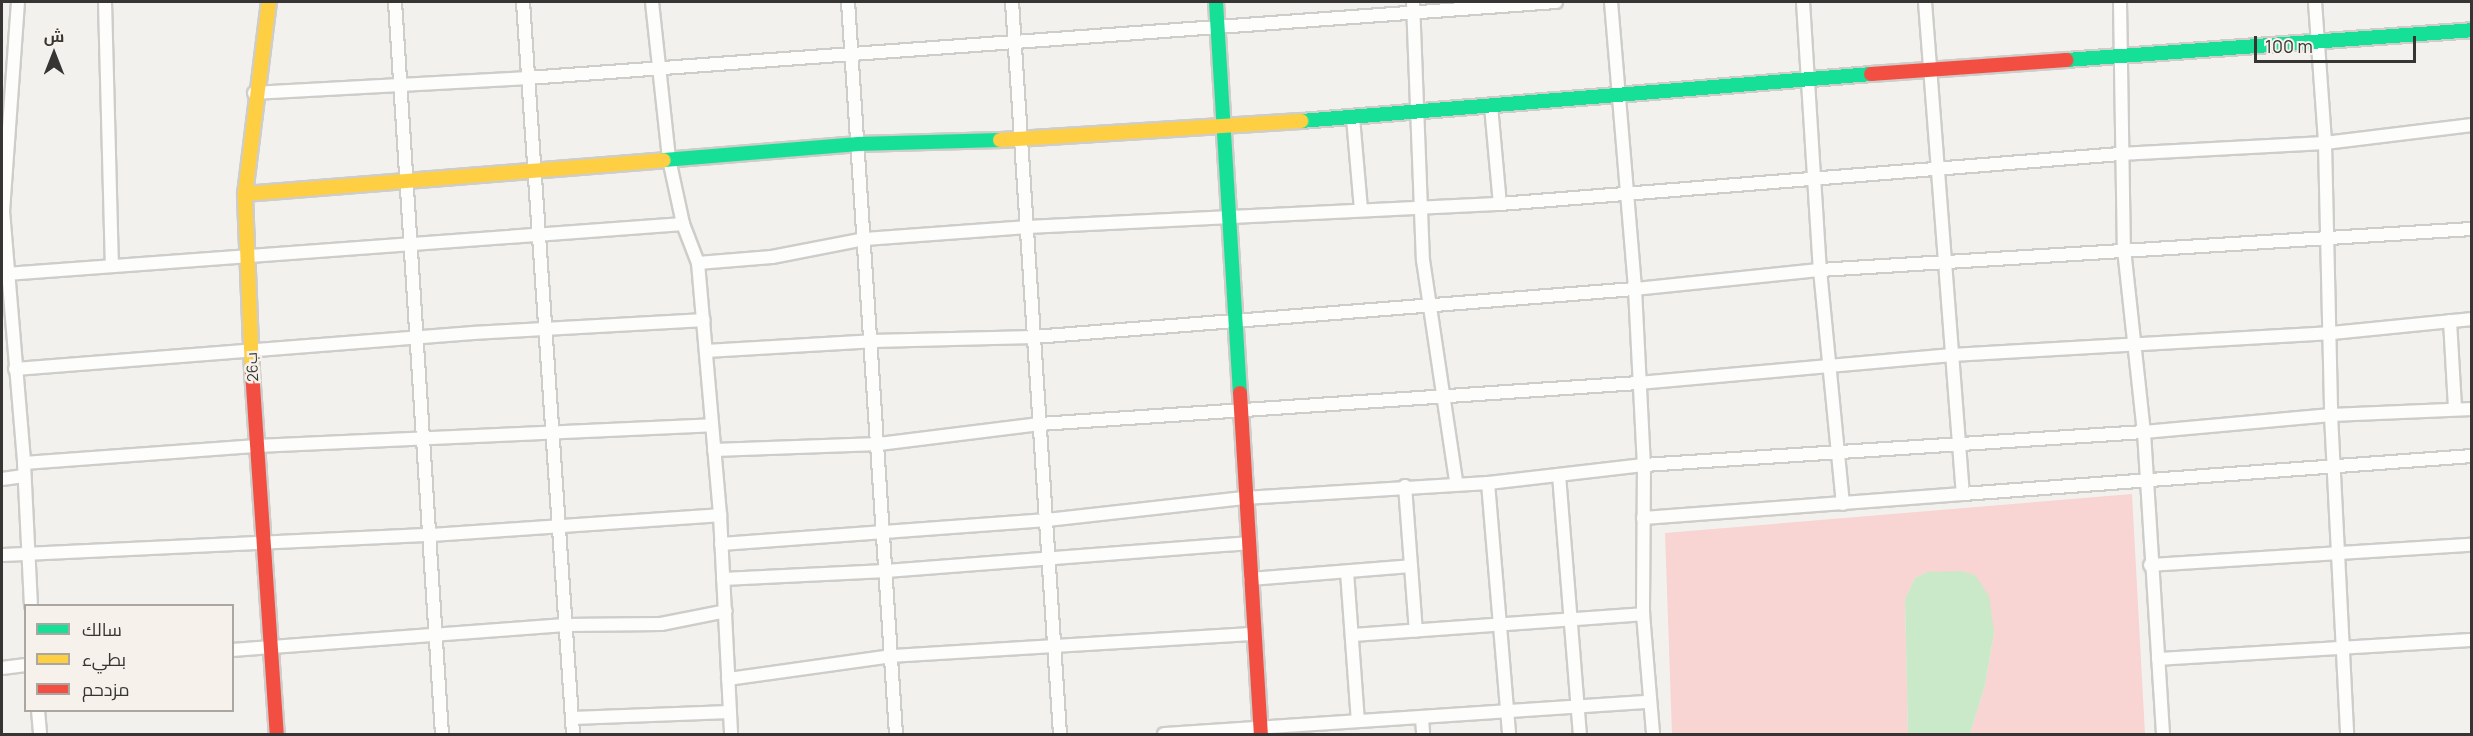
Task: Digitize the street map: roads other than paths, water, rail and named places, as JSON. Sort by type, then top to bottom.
[{"type":"main road","name":"26ب","points":[[269,2],[254,93],[245,194],[251,352],[277,735]]},
{"type":"main road","points":[[1216,2],[1221,127],[1230,219],[1244,498],[1261,730]]},
{"type":"main road","points":[[245,194],[858,144],[1021,140],[1416,114],[1620,93],[1930,72],[2121,53],[2317,43],[2472,30]]},
{"type":"street","points":[[18,2],[3,172],[6,274],[24,470],[31,604]]},
{"type":"street","points":[[105,2],[112,265]]},
{"type":"street","points":[[395,2],[442,735]]},
{"type":"street","points":[[522,2],[555,432],[558,524],[573,735]]},
{"type":"street","points":[[652,2],[657,66],[669,159],[683,224],[698,263],[720,515],[731,735]]},
{"type":"street","points":[[848,2],[879,444],[896,735]]},
{"type":"street","points":[[1012,2],[1060,735]]},
{"type":"street","points":[[254,93],[528,78],[657,66],[1218,28],[1414,8],[1556,2]]},
{"type":"street","points":[[1611,2],[1629,194],[1635,289],[1644,465],[1642,614],[1653,735]]},
{"type":"street","points":[[1803,2],[1820,270],[1843,504]]},
{"type":"street","points":[[1925,2],[1942,261],[1963,494]]},
{"type":"street","points":[[2120,2],[2120,154],[2124,249],[2144,432],[2150,565],[2163,735]]},
{"type":"street","points":[[2315,2],[2325,143],[2332,333],[2331,415],[2347,735]]},
{"type":"street","points":[[1414,8],[1419,207],[1429,306],[1446,397],[1456,482]]},
{"type":"street","points":[[1491,106],[1500,204]]},
{"type":"street","points":[[1353,118],[1361,209]]},
{"type":"street","points":[[698,263],[772,257],[865,239],[1028,227],[1230,219],[1361,209],[1500,204],[2120,154],[2325,143],[2472,125]]},
{"type":"street","points":[[6,274],[246,254],[540,236],[683,224]]},
{"type":"street","points":[[706,351],[872,341],[1034,337],[1635,289],[1820,270],[2124,249],[2472,229]]},
{"type":"street","points":[[714,450],[879,444],[1040,424],[1639,383],[1830,368],[1952,355],[2332,333],[2472,319]]},
{"type":"street","points":[[15,369],[417,337],[704,320]]},
{"type":"street","points":[[2450,321],[2455,409]]},
{"type":"street","points":[[721,544],[884,534],[1047,520],[1244,498],[1456,482],[1488,483],[1644,465],[2144,432],[2331,415],[2472,409]]},
{"type":"street","points":[[2,480],[24,470],[257,446],[712,425]]},
{"type":"street","points":[[1643,518],[2472,456]]},
{"type":"street","points":[[1559,476],[1580,735]]},
{"type":"street","points":[[1488,483],[1509,735]]},
{"type":"street","points":[[1405,486],[1416,631]]},
{"type":"street","points":[[2,555],[430,535],[558,524],[720,515]]},
{"type":"street","points":[[723,579],[886,571],[1248,543]]},
{"type":"street","points":[[2150,565],[2472,545]]},
{"type":"street","points":[[1250,579],[1410,566]]},
{"type":"street","points":[[1347,572],[1358,721]]},
{"type":"street","points":[[234,650],[435,638],[565,625],[661,624],[726,611]]},
{"type":"street","points":[[1352,635],[1642,614]]},
{"type":"street","points":[[728,679],[891,656],[1054,648],[1253,634]]},
{"type":"street","points":[[2158,659],[2472,640]]},
{"type":"street","points":[[2,668],[24,665]]},
{"type":"street","points":[[1164,735],[1650,702]]},
{"type":"street","points":[[38,712],[40,735]]},
{"type":"street","points":[[572,718],[730,712]]},
{"type":"street","points":[[1422,718],[1423,735]]}]
